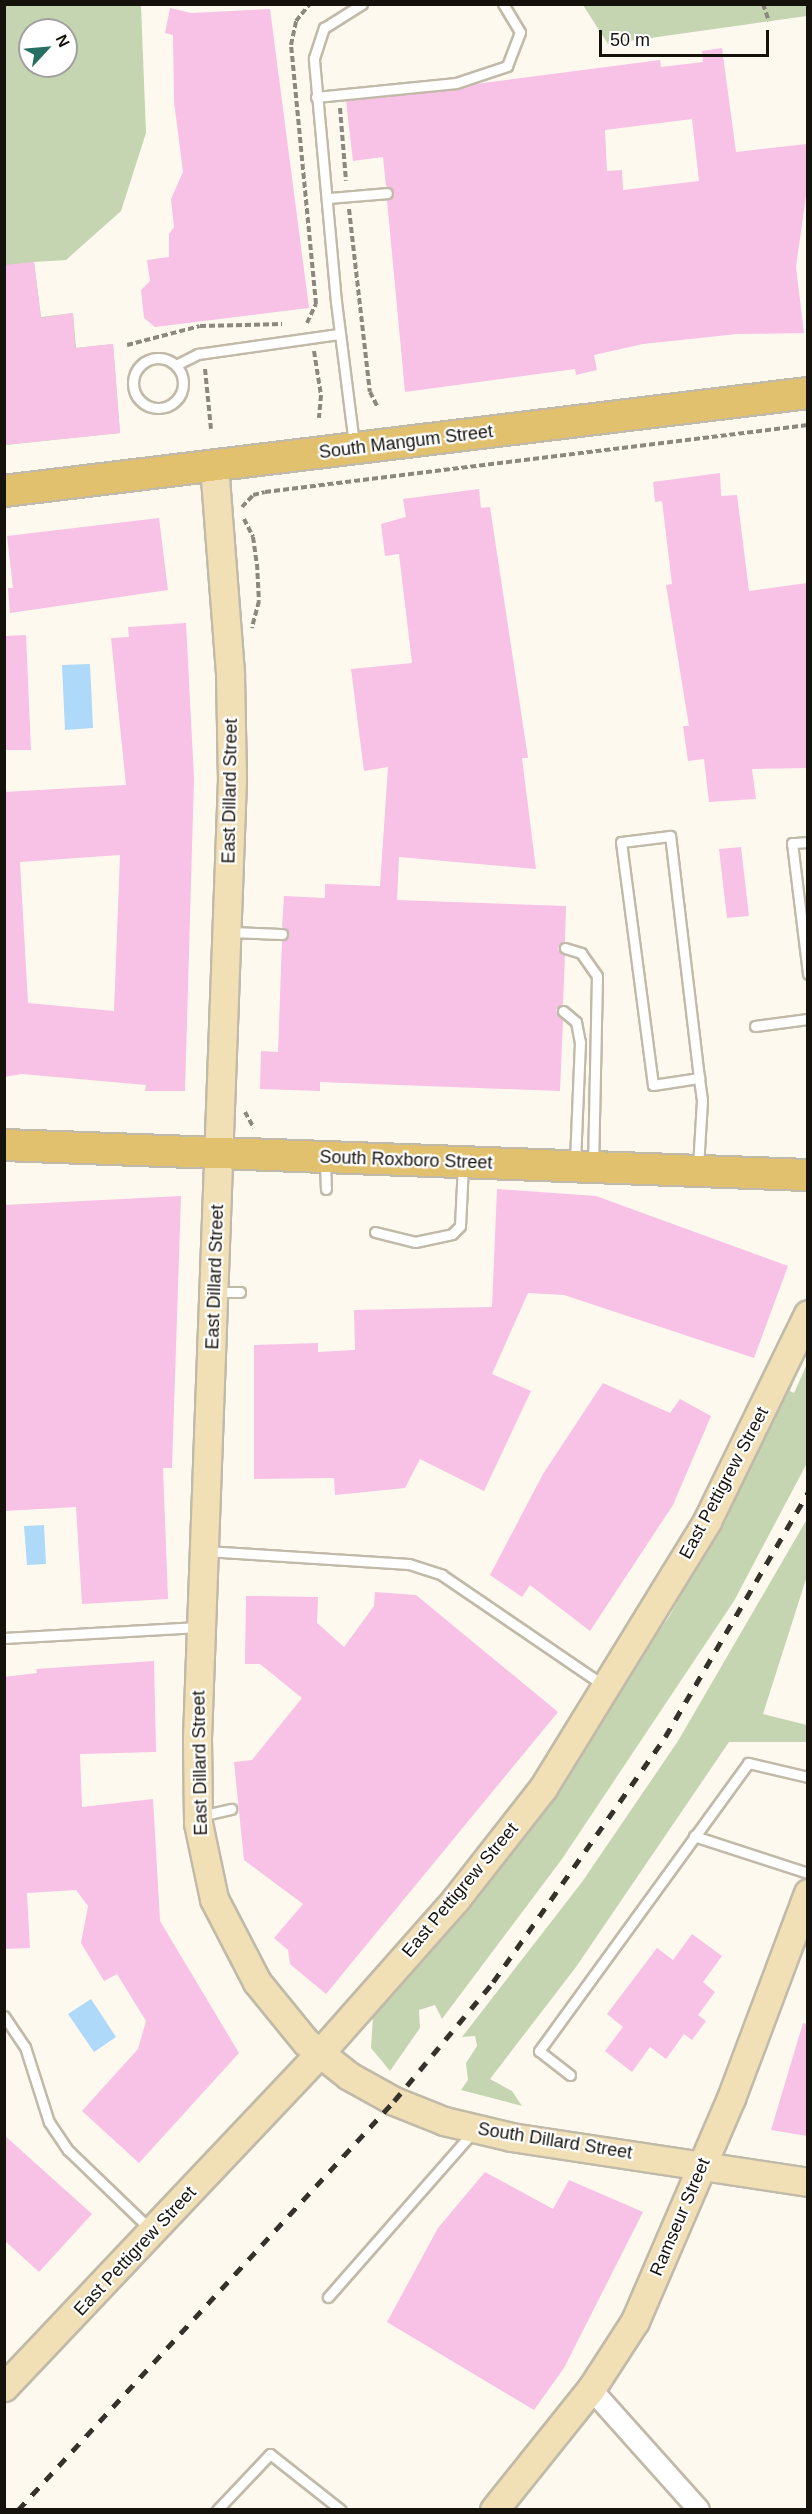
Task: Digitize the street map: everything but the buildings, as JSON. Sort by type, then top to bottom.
[{"type":"main road","name":"South Mangum Street","points":[[4,491],[807,393]]},
{"type":"main road","name":"South Roxboro Street","points":[[4,1145],[807,1176]]},
{"type":"street","name":"East Dillard Street","points":[[214,465],[230,675],[228,932],[201,1628],[198,1817],[206,1873],[234,1944],[257,1982],[319,2054]]},
{"type":"street","name":"East Pettigrew Street","points":[[4,2387],[153,2233],[319,2054],[515,1824],[607,1688],[707,1521],[807,1314]]},
{"type":"street","name":"Ramseur Street","points":[[494,2510],[591,2389],[635,2320],[702,2164],[807,1893]]},
{"type":"street","name":"South Dillard Street","points":[[319,2054],[394,2101],[476,2129],[807,2182]]},
{"type":"street","points":[[591,2389],[699,2510]]},
{"type":"lane","points":[[354,448],[339,334],[328,198],[316,97],[317,42],[330,24],[362,4]]},
{"type":"lane","points":[[316,97],[456,83],[507,66],[520,32],[503,4]]},
{"type":"lane","points":[[328,198],[387,193]]},
{"type":"lane","points":[[176,365],[183,380],[180,396],[159,409],[143,404],[134,390],[139,367],[161,358],[176,365],[203,353],[339,334]]},
{"type":"lane","points":[[698,1171],[699,1078],[670,836],[621,842],[653,1085],[699,1078]]},
{"type":"lane","points":[[807,842],[792,843],[807,974]]},
{"type":"lane","points":[[228,932],[282,934]]},
{"type":"lane","points":[[565,948],[581,952],[597,976],[595,1088],[584,1166]]},
{"type":"lane","points":[[563,1011],[579,1030],[578,1088],[584,1166]]},
{"type":"lane","points":[[755,1026],[807,1019]]},
{"type":"lane","points":[[578,1088],[595,1088]]},
{"type":"lane","points":[[326,1156],[326,1189]]},
{"type":"lane","points":[[375,1232],[415,1242],[452,1234],[460,1226],[463,1161]]},
{"type":"lane","points":[[214,1292],[240,1292]]},
{"type":"lane","points":[[204,1551],[409,1564],[442,1575],[607,1688]]},
{"type":"lane","points":[[4,1638],[201,1628]]},
{"type":"lane","points":[[570,2075],[539,2050],[748,1763],[807,1777]]},
{"type":"lane","points":[[198,1817],[231,1809]]},
{"type":"lane","points":[[694,1836],[807,1873]]},
{"type":"lane","points":[[4,2016],[26,2047],[49,2122],[68,2150],[153,2233]]},
{"type":"lane","points":[[328,2296],[476,2129]]},
{"type":"lane","points":[[217,2510],[270,2454],[340,2510]]},
{"type":"path","points":[[309,4],[296,21],[291,45],[316,304],[307,323],[321,395],[319,418]]},
{"type":"path","points":[[763,4],[769,21]]},
{"type":"path","points":[[339,95],[347,197],[370,392],[377,406]]},
{"type":"path","points":[[127,345],[201,327],[307,323]]},
{"type":"path","points":[[201,327],[211,429]]},
{"type":"path","points":[[250,634],[259,601],[257,564],[253,537],[240,512],[253,495],[807,425]]},
{"type":"path","points":[[246,1102],[254,1128]]},
{"type":"green space","points":[[4,5],[141,5],[146,133],[121,211],[66,260],[34,262],[41,317],[73,313],[76,348],[113,344],[120,433],[5,445]]},
{"type":"green space","points":[[583,5],[807,5],[807,16],[608,44]]},
{"type":"green space","points":[[807,1342],[790,1391],[794,1393],[807,1364],[807,1463],[734,1601],[562,1859],[442,2019],[435,2005],[419,2010],[420,2028],[390,2071],[371,2048],[373,2016],[440,1942],[498,1868],[670,1615],[743,1482]]},
{"type":"green space","points":[[807,1519],[807,1576],[763,1714],[807,1725],[807,1742],[729,1742],[576,1967],[490,2079],[512,2091],[522,2106],[461,2090],[468,2080],[466,2063],[477,2046],[475,2036],[462,2037],[582,1882],[678,1741]]},
{"type":"water","points":[[90,664],[93,728],[65,730],[62,665]]},
{"type":"water","points":[[44,1525],[46,1564],[27,1565],[24,1526]]},
{"type":"water","points":[[91,1999],[116,2037],[94,2052],[68,2014]]},
{"type":"railway","points":[[18,2510],[394,2101],[493,1982],[665,1737],[808,1492]]}]
